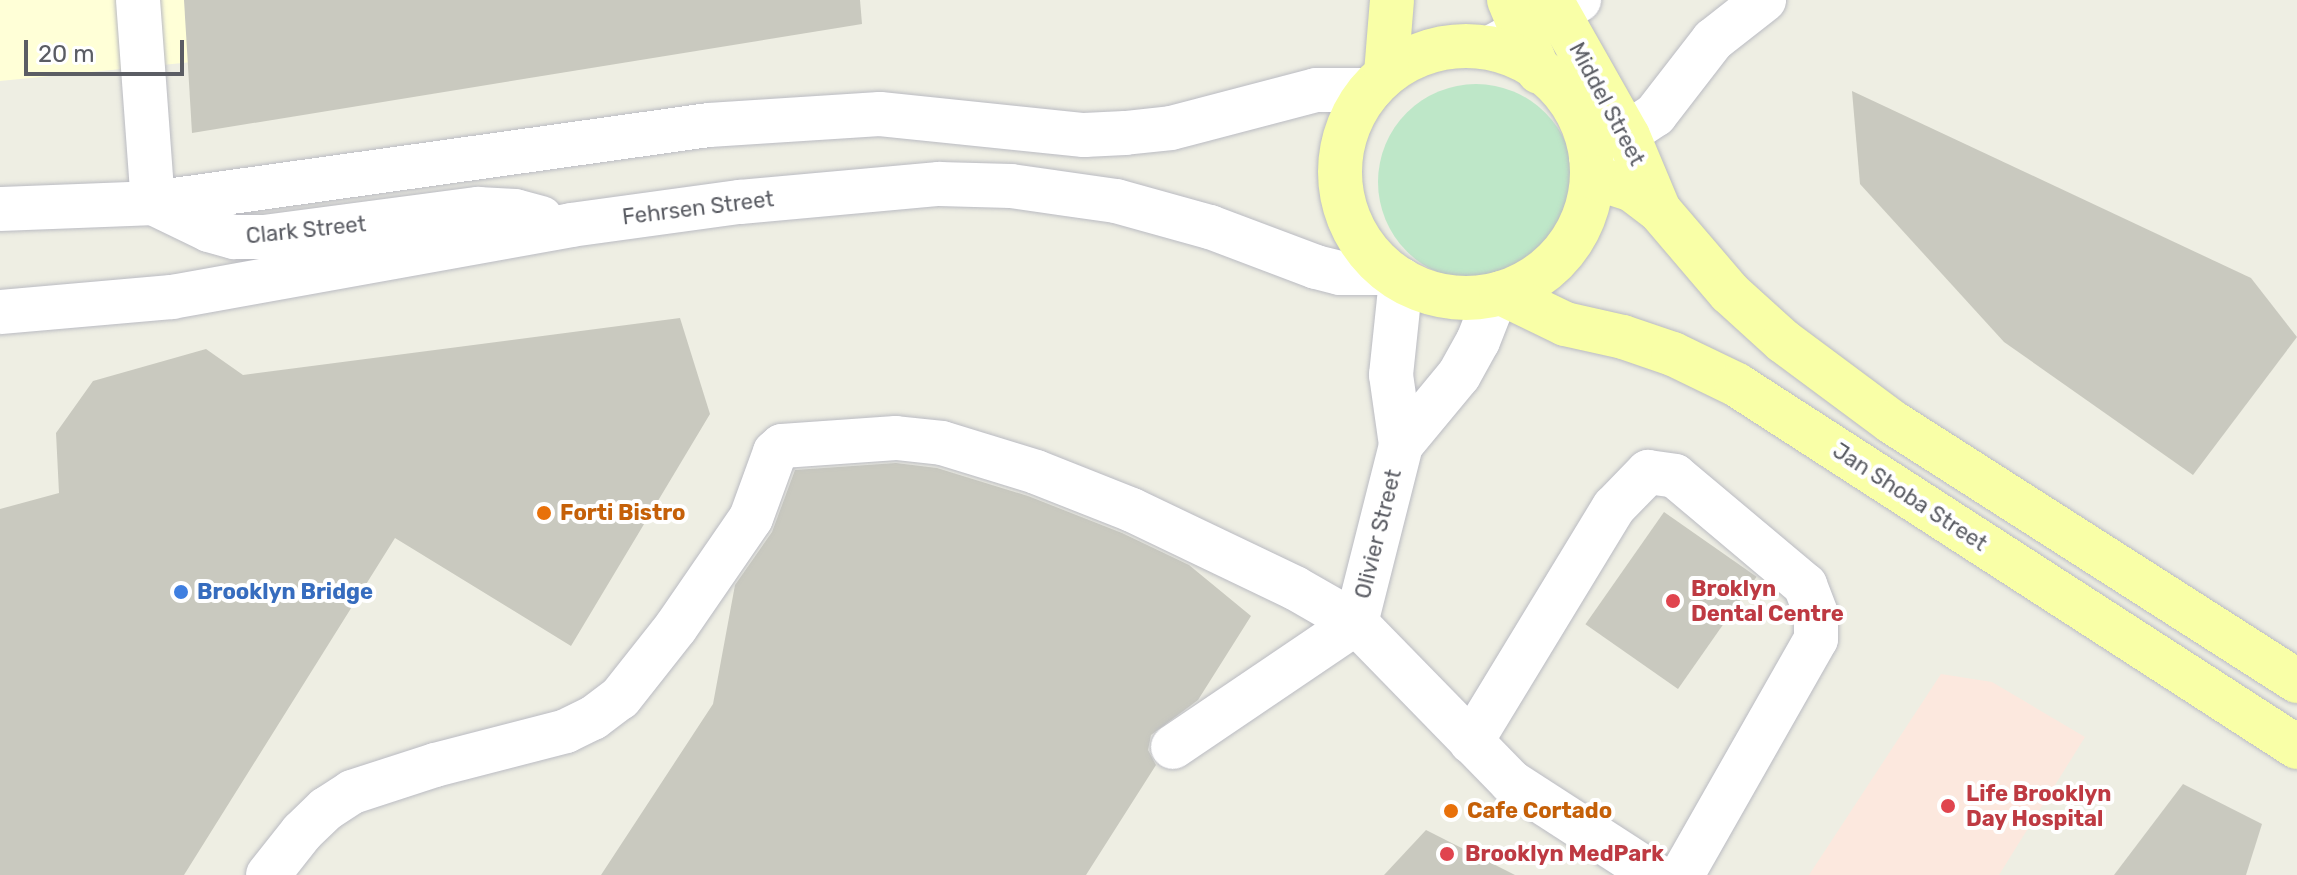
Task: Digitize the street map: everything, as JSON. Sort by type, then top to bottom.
[{"type":"main road","points":[[1378,82],[1392,0]]},
{"type":"main road","points":[[1604,156],[1579,227],[1565,249],[1525,283],[1499,294],[1440,296],[1395,276],[1366,249],[1348,219],[1340,186],[1341,152],[1351,119],[1378,82],[1419,54],[1455,45],[1535,15],[1539,72],[1560,86],[1604,156],[1631,189],[1659,210],[1730,293],[1783,341],[1892,422],[2297,681]]},
{"type":"main road","name":"Middel Street","points":[[1535,15],[1604,156]]},
{"type":"main road","name":"Jan Shoba Street","points":[[1499,294],[1565,324],[1623,337],[1673,354],[1737,385],[2297,747]]},
{"type":"street","points":[[138,0],[153,203]]},
{"type":"street","points":[[1604,156],[1655,115],[1713,40],[1764,0]]},
{"type":"street","points":[[0,209],[153,203],[709,125],[880,114],[1084,135],[1125,133],[1171,128],[1316,90],[1378,82]]},
{"type":"street","name":"Fehrsen Street","points":[[0,312],[172,297],[571,225],[845,190],[939,184],[1063,191],[1162,213],[1340,273],[1395,276]]},
{"type":"street","name":"Clark Street","points":[[153,203],[209,230],[234,237],[264,237],[478,209],[515,211],[571,225]]},
{"type":"street","name":"Olivier Street","points":[[1356,623],[1401,445],[1391,375],[1395,276]]},
{"type":"street","name":"Olivier Street","points":[[1401,445],[1459,375],[1499,294]]},
{"type":"street","points":[[268,875],[302,832],[326,809],[352,792],[435,765],[566,731],[593,718],[620,698],[676,627],[751,518],[775,452],[782,446],[896,438],[942,443],[1023,468],[1132,510],[1200,541],[1356,623],[1511,782],[1655,875]]},
{"type":"street","points":[[1471,742],[1614,507],[1648,472],[1675,476],[1805,585],[1816,614],[1816,639],[1682,875]]},
{"type":"street","points":[[1173,747],[1356,623]]},
{"type":"shaded area","points":[[0,0],[818,0],[0,81]]},
{"type":"shaded area","points":[[1476,84],[1513,92],[1545,113],[1566,145],[1574,182],[1566,219],[1545,251],[1513,272],[1476,280],[1439,272],[1407,251],[1386,219],[1378,182],[1386,145],[1407,113],[1439,92]]},
{"type":"shaded area","name":"Life Brooklyn Day Hospital","points":[[1941,674],[1992,682],[2085,737],[1999,875],[1809,875]]},
{"type":"building","points":[[184,0],[860,0],[862,24],[192,133]]},
{"type":"building","points":[[1852,91],[2251,278],[2297,337],[2193,475],[2004,342],[1860,184]]},
{"type":"building","name":"Brooklyn Bridge","points":[[680,318],[710,414],[571,646],[395,538],[184,875],[0,875],[0,509],[59,493],[56,433],[93,381],[206,349],[243,375]]},
{"type":"building","points":[[896,463],[937,468],[1028,496],[1122,533],[1189,565],[1251,616],[1198,700],[1151,735],[1148,750],[1156,765],[1086,875],[601,875],[713,704],[735,585],[772,532],[795,470]]},
{"type":"building","name":"Broklyn Dental Centre","points":[[1664,512],[1757,577],[1678,689],[1585,624]]},
{"type":"building","points":[[2183,784],[2262,824],[2246,875],[2114,875]]},
{"type":"building","name":"Brooklyn MedPark","points":[[1426,830],[1515,875],[1384,875]]},
{"type":"place","name":"Forti Bistro","points":[[544,513]]},
{"type":"place","name":"Brooklyn Bridge","points":[[181,592]]},
{"type":"place","name":"Broklyn Dental Centre","points":[[1673,601]]},
{"type":"place","name":"Life Brooklyn Day Hospital","points":[[1948,806]]},
{"type":"place","name":"Cafe Cortado","points":[[1451,811]]},
{"type":"place","name":"Brooklyn MedPark","points":[[1447,854]]}]
